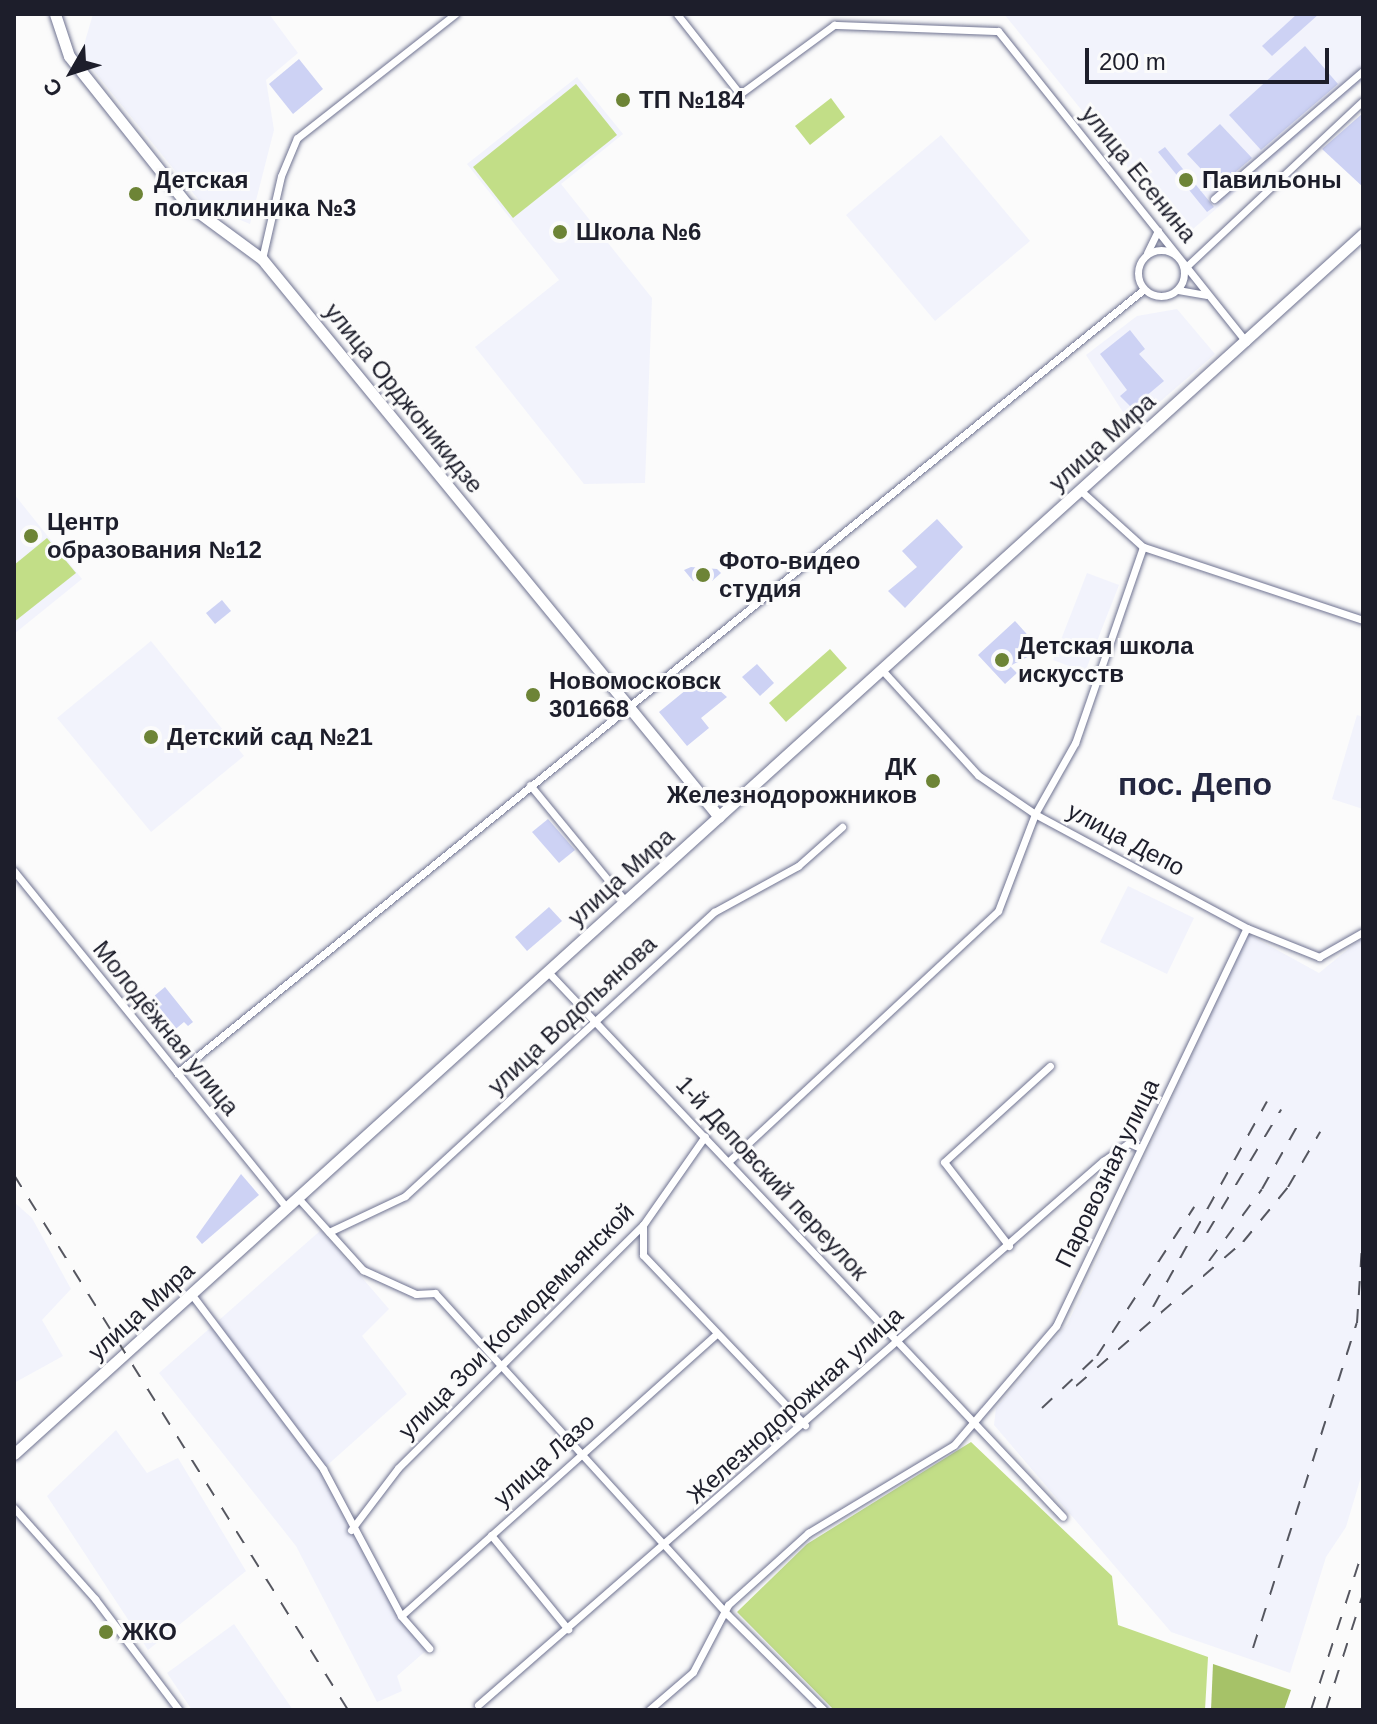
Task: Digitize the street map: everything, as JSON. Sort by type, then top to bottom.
[{"type":"main road","name":"улица Орджоникидзе","points":[[55,14],[69,56],[186,203],[262,259],[719,817]]},
{"type":"main road","name":"улица Мира","points":[[14,1454],[1363,234]]},
{"type":"street","points":[[262,259],[281,176],[297,138],[455,14]]},
{"type":"street","name":"улица Есенина","points":[[677,14],[740,94],[834,25],[998,31],[1246,342]]},
{"type":"street","points":[[1214,199],[1363,71]]},
{"type":"street","points":[[1187,266],[1363,101]]},
{"type":"street","points":[[1143,290],[1137,271],[1158,230]]},
{"type":"street","points":[[1145,255],[1163,249],[1179,256],[1185,275],[1178,290]]},
{"type":"street","points":[[1143,290],[1158,296],[1178,290],[1210,297]]},
{"type":"street","points":[[177,1073],[1143,290]]},
{"type":"street","points":[[1081,491],[1143,547],[1363,620]]},
{"type":"street","name":"улица Депо","points":[[1143,547],[1075,743],[1035,814],[1247,928],[1319,957],[1363,932]]},
{"type":"street","points":[[729,1161],[998,911],[1035,814],[978,775],[882,670]]},
{"type":"street","points":[[530,785],[626,902]]},
{"type":"street","name":"улица Водопьянова","points":[[329,1232],[405,1196],[714,912],[798,866],[842,827]]},
{"type":"street","name":"Молодёжная улица","points":[[14,871],[288,1209]]},
{"type":"street","name":"Паровозная улица","points":[[649,1710],[693,1672],[728,1615],[728,1605],[808,1533],[954,1445],[1056,1326],[1247,928]]},
{"type":"street","name":"1-й Деповский переулок","points":[[549,973],[898,1342],[977,1419],[1063,1517]]},
{"type":"street","points":[[1009,1246],[944,1162],[1050,1066]]},
{"type":"street","name":"улица Зои Космодемьянской","points":[[351,1530],[398,1468],[643,1225],[705,1136]]},
{"type":"street","name":"Железнодорожная улица","points":[[478,1705],[805,1425],[1118,1149],[1129,1143],[1140,1148]]},
{"type":"street","points":[[299,1199],[363,1270],[416,1294],[435,1293],[728,1615],[824,1710]]},
{"type":"street","points":[[643,1225],[643,1255],[715,1335],[805,1425]]},
{"type":"street","points":[[192,1295],[323,1469],[351,1530],[401,1616],[429,1648]]},
{"type":"street","name":"улица Лазо","points":[[401,1616],[715,1335]]},
{"type":"street","points":[[14,1508],[95,1599],[179,1710]]},
{"type":"street","points":[[491,1535],[568,1629]]},
{"type":"shaded area","points":[[93,14],[269,14],[298,53],[266,80],[274,130],[250,224],[202,204],[81,55]]},
{"type":"shaded area","points":[[1004,14],[1363,14],[1363,80],[1184,237]]},
{"type":"shaded area","name":"Школа №6","points":[[577,77],[623,134],[561,184],[652,298],[645,483],[584,484],[475,347],[559,280],[467,164]]},
{"type":"shaded area","points":[[941,135],[1030,241],[935,321],[846,215]]},
{"type":"shaded area","points":[[1177,309],[1215,354],[1132,426],[1086,355],[1137,316]]},
{"type":"shaded area","name":"Центр образования №12","points":[[14,494],[82,579],[14,634]]},
{"type":"shaded area","points":[[1087,573],[1119,585],[1085,672],[1053,660]]},
{"type":"shaded area","name":"Детский сад №21","points":[[151,641],[244,756],[151,832],[57,718]]},
{"type":"shaded area","points":[[1357,715],[1363,717],[1363,809],[1332,799]]},
{"type":"shaded area","points":[[1128,886],[1194,918],[1167,974],[1100,942]]},
{"type":"shaded area","points":[[1248,934],[1319,973],[1363,937],[1363,1470],[1346,1527],[1326,1557],[1290,1673],[1171,1632],[994,1425],[996,1408],[1068,1323]]},
{"type":"shaded area","points":[[14,1202],[32,1218],[71,1289],[42,1320],[63,1356],[14,1383]]},
{"type":"shaded area","points":[[321,1230],[389,1309],[362,1336],[407,1394],[323,1469],[401,1616],[429,1648],[397,1676],[402,1691],[377,1702],[296,1546],[159,1373]]},
{"type":"shaded area","points":[[116,1430],[147,1473],[178,1458],[246,1571],[148,1650],[47,1496]]},
{"type":"shaded area","points":[[234,1624],[293,1710],[192,1710],[167,1673]]},
{"type":"green space","points":[[576,84],[617,135],[513,218],[473,167]]},
{"type":"green space","points":[[831,98],[845,117],[810,145],[795,126]]},
{"type":"green space","points":[[47,538],[76,573],[14,622],[14,565]]},
{"type":"green space","points":[[830,649],[847,668],[786,722],[769,703]]},
{"type":"green space","points":[[971,1442],[1112,1576],[1118,1625],[1208,1657],[1205,1710],[834,1710],[737,1612],[807,1544]]},
{"type":"green space","points":[[1213,1664],[1291,1690],[1284,1710],[1211,1710]]},
{"type":"building","points":[[1297,14],[1319,14],[1272,56],[1262,46]]},
{"type":"building","points":[[1305,46],[1338,84],[1261,150],[1229,115]]},
{"type":"building","points":[[299,59],[323,89],[293,114],[269,84]]},
{"type":"building","points":[[1363,113],[1363,187],[1322,149]]},
{"type":"building","points":[[1220,124],[1252,158],[1218,187],[1187,154]]},
{"type":"building","name":"Павильоны","points":[[1165,147],[1214,207],[1207,212],[1158,152]]},
{"type":"building","points":[[1130,330],[1145,349],[1139,354],[1164,381],[1132,408],[1120,396],[1127,390],[1100,354]]},
{"type":"building","points":[[937,519],[963,547],[905,608],[888,591],[917,567],[902,551]]},
{"type":"building","points":[[691,567],[717,569],[721,573],[712,581],[707,575],[703,582],[693,581],[684,570]]},
{"type":"building","points":[[222,600],[231,611],[215,624],[206,613]]},
{"type":"building","points":[[1015,621],[1041,650],[1010,666],[1017,673],[1005,684],[978,655]]},
{"type":"building","points":[[757,664],[774,683],[760,696],[742,677]]},
{"type":"building","points":[[703,676],[727,697],[701,718],[709,728],[687,746],[659,712]]},
{"type":"building","points":[[548,819],[575,850],[559,863],[532,832]]},
{"type":"building","points":[[549,907],[562,921],[527,951],[515,937]]},
{"type":"building","points":[[165,987],[193,1022],[188,1026],[184,1022],[172,1032],[148,1001]]},
{"type":"building","points":[[241,1174],[259,1195],[202,1244],[196,1237]]},
{"type":"railway","points":[[1153,1307],[1267,1101]]},
{"type":"railway","points":[[1207,1233],[1281,1110]]},
{"type":"railway","points":[[1209,1261],[1262,1189],[1300,1121]]},
{"type":"railway","points":[[1076,1386],[1243,1242],[1288,1187],[1320,1132]]},
{"type":"railway","points":[[14,1175],[348,1710]]},
{"type":"railway","points":[[1042,1408],[1097,1356],[1194,1207]]},
{"type":"railway","points":[[1253,1648],[1357,1323],[1363,1231]]},
{"type":"railway","points":[[1311,1710],[1363,1550]]},
{"type":"railway","points":[[1326,1710],[1363,1594]]},
{"type":"place","name":"ТП №184","points":[[623,100]]},
{"type":"place","name":"Павильоны","points":[[1186,180]]},
{"type":"place","name":"Детская поликлиника №3","points":[[136,194]]},
{"type":"place","name":"Школа №6","points":[[560,232]]},
{"type":"place","name":"Центр образования №12","points":[[31,536]]},
{"type":"place","name":"Фото-видео студия","points":[[703,575]]},
{"type":"place","name":"Детская школа искусств","points":[[1002,660]]},
{"type":"place","name":"Новомосковск 301668","points":[[533,695]]},
{"type":"place","name":"Детский сад №21","points":[[151,737]]},
{"type":"place","name":"ДК Железнодорожников","points":[[933,781]]},
{"type":"place","name":"ЖКО","points":[[106,1632]]},
{"type":"district","name":"пос. Депо","points":[[1195,784]]}]
